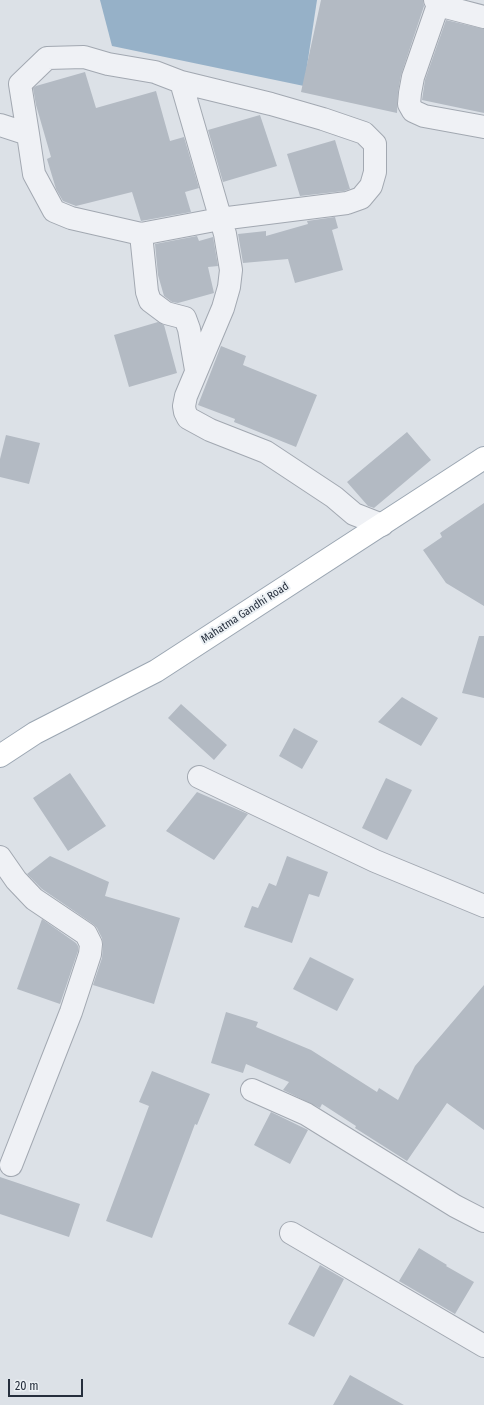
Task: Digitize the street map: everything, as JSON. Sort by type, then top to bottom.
[{"type":"main road","name":"Mahatma Gandhi Road","points":[[1,754],[35,733],[156,671],[484,458]]},
{"type":"street","points":[[484,17],[436,3],[414,77],[409,104],[413,112],[424,116],[484,127]]},
{"type":"street","points":[[84,57],[108,64],[155,72],[181,82],[271,104],[364,133],[375,144],[375,172],[370,186],[361,198],[347,203],[220,219],[141,234],[70,218],[54,211],[34,174],[20,84],[47,58],[84,57]]},
{"type":"street","points":[[181,82],[225,234],[231,270],[229,287],[223,308],[186,396],[184,406],[185,412],[188,418],[210,430],[266,452],[334,497],[354,514],[382,525]]},
{"type":"street","points":[[0,125],[28,134]]},
{"type":"street","points":[[141,234],[146,285],[150,301],[166,313],[185,318],[189,329],[196,370]]},
{"type":"street","points":[[199,777],[375,861],[484,906]]},
{"type":"street","points":[[0,857],[13,876],[34,899],[86,934],[91,944],[90,954],[71,1012],[11,1165]]},
{"type":"street","points":[[252,1090],[306,1114],[456,1206],[484,1221]]},
{"type":"street","points":[[291,1233],[484,1346]]},
{"type":"water","points":[[100,0],[317,0],[304,86],[112,46]]},
{"type":"building","points":[[321,0],[423,0],[424,6],[401,75],[398,92],[397,113],[301,92]]},
{"type":"building","points":[[446,20],[484,29],[484,113],[422,100],[425,80]]},
{"type":"building","points":[[85,72],[96,108],[156,91],[170,141],[184,137],[199,188],[185,192],[191,212],[141,221],[132,192],[76,206],[63,201],[56,189],[47,159],[51,157],[36,105],[33,88]]},
{"type":"building","points":[[260,115],[277,166],[223,182],[208,130]]},
{"type":"building","points":[[335,140],[350,189],[300,196],[287,154]]},
{"type":"building","points":[[335,217],[338,228],[332,230],[343,270],[295,283],[288,259],[243,263],[238,234],[266,231],[266,236],[308,224],[307,221]]},
{"type":"building","points":[[197,236],[199,241],[213,237],[218,266],[208,267],[214,293],[178,303],[172,302],[164,296],[158,275],[155,244]]},
{"type":"building","points":[[158,322],[164,325],[177,373],[129,387],[114,335]]},
{"type":"building","points":[[221,346],[246,356],[243,365],[317,395],[296,447],[234,422],[235,419],[198,405]]},
{"type":"building","points":[[407,432],[431,460],[374,508],[368,506],[347,482]]},
{"type":"building","points":[[6,435],[40,443],[29,484],[0,477],[0,459]]},
{"type":"building","points":[[484,503],[484,606],[446,583],[423,550],[442,537],[440,533]]},
{"type":"building","points":[[479,636],[484,636],[484,698],[462,693]]},
{"type":"building","points":[[402,697],[438,718],[421,746],[378,722]]},
{"type":"building","points":[[181,704],[227,745],[214,760],[168,718]]},
{"type":"building","points":[[294,728],[318,741],[302,769],[279,756]]},
{"type":"building","points":[[70,773],[106,826],[68,851],[33,798]]},
{"type":"building","points":[[386,778],[412,790],[387,840],[362,828]]},
{"type":"building","points":[[197,792],[248,814],[214,860],[166,831]]},
{"type":"building","points":[[50,856],[109,882],[105,896],[180,918],[154,1004],[93,985],[102,958],[103,945],[102,938],[97,928],[42,889],[27,874]]},
{"type":"building","points":[[287,856],[328,872],[319,897],[309,894],[292,943],[244,927],[252,906],[258,908],[269,883],[276,886]]},
{"type":"building","points":[[42,919],[76,943],[78,946],[78,951],[60,1004],[17,989]]},
{"type":"building","points":[[310,957],[354,979],[337,1011],[293,989]]},
{"type":"building","points":[[484,985],[484,1130],[447,1103],[407,1161],[355,1128],[356,1126],[322,1104],[320,1108],[283,1090],[289,1082],[246,1064],[243,1073],[211,1063],[226,1012],[258,1022],[256,1027],[311,1050],[377,1092],[379,1088],[398,1100],[415,1066]]},
{"type":"building","points":[[152,1071],[210,1094],[197,1125],[195,1124],[152,1238],[106,1221],[149,1106],[139,1102]]},
{"type":"building","points":[[271,1112],[308,1130],[290,1164],[254,1145]]},
{"type":"building","points":[[0,1177],[80,1204],[69,1237],[0,1214]]},
{"type":"building","points":[[419,1248],[474,1282],[455,1314],[399,1281]]},
{"type":"building","points":[[320,1265],[344,1279],[314,1337],[288,1324]]},
{"type":"building","points":[[350,1375],[404,1405],[333,1405]]}]
